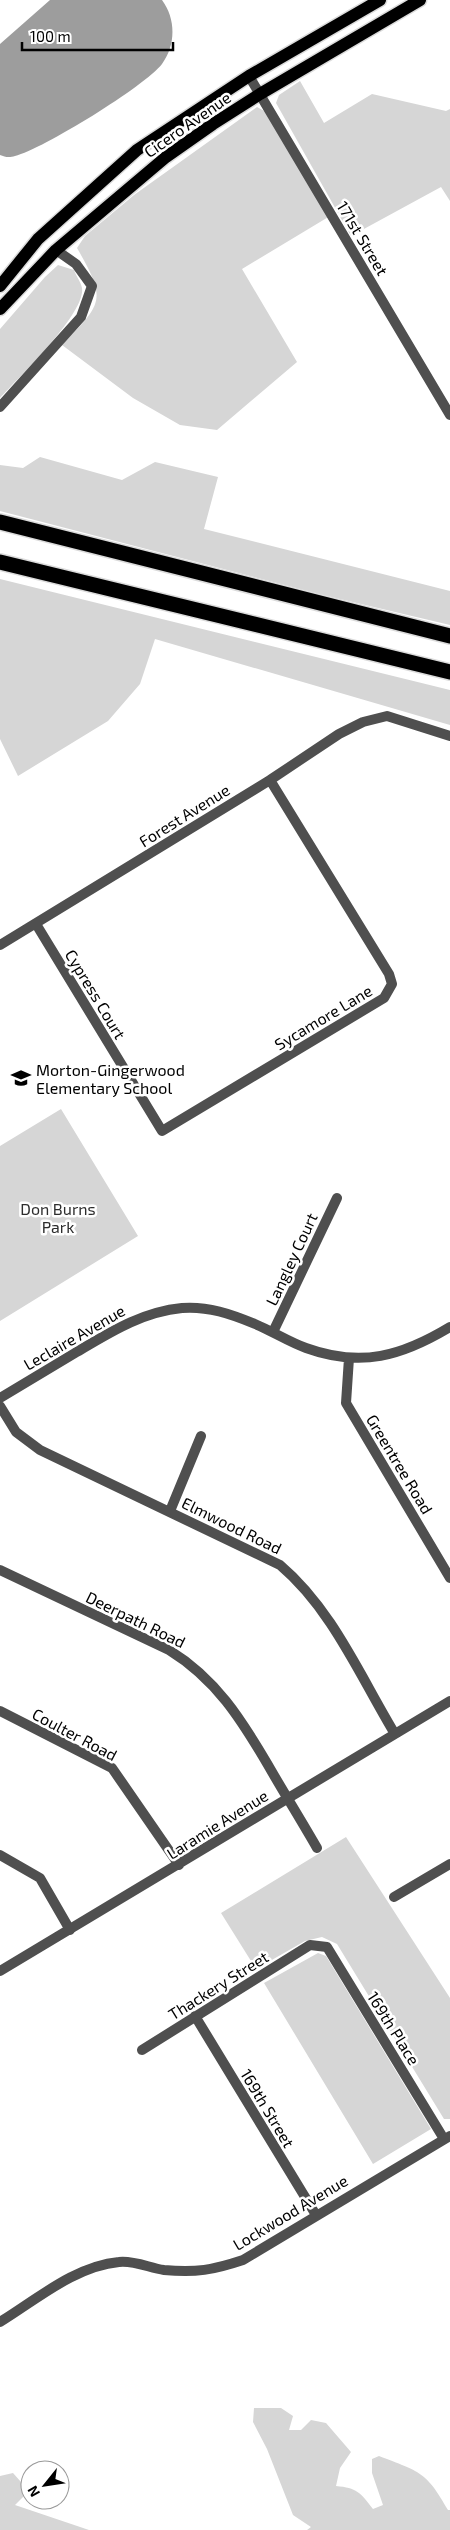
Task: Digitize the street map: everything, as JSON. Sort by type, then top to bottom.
[{"type":"highway","points":[[0,522],[450,636]]},
{"type":"highway","points":[[0,562],[450,672]]},
{"type":"main road","name":"Cicero Avenue","points":[[0,286],[38,239],[138,150],[249,76],[380,0]]},
{"type":"main road","name":"Cicero Avenue","points":[[0,309],[56,250],[166,157],[260,94],[420,0]]},
{"type":"street","name":"171st Street","points":[[249,76],[450,415]]},
{"type":"street","points":[[0,407],[81,317],[92,286],[76,264],[56,250]]},
{"type":"street","name":"Forest Avenue","points":[[0,945],[270,780],[339,734],[363,722],[387,716],[450,736]]},
{"type":"street","name":"Sycamore Lane","points":[[162,1131],[384,998],[392,984],[389,974],[270,780]]},
{"type":"street","name":"Cypress Court","points":[[36,924],[162,1131]]},
{"type":"street","name":"Langley Court","points":[[274,1332],[336,1198]]},
{"type":"street","name":"Leclaire Avenue","points":[[0,1398],[123,1325],[151,1313],[183,1308],[204,1308],[234,1315],[305,1348],[349,1358],[396,1353],[415,1347],[449,1330]]},
{"type":"street","name":"Greentree Road","points":[[349,1358],[346,1403],[450,1578]]},
{"type":"street","name":"Elmwood Road","points":[[0,1406],[16,1432],[28,1443],[262,1554],[280,1565],[300,1582],[321,1608],[395,1734]]},
{"type":"street","points":[[170,1511],[201,1436]]},
{"type":"street","name":"Deerpath Road","points":[[0,1570],[169,1650],[187,1661],[211,1682],[237,1714],[317,1848]]},
{"type":"street","name":"Laramie Avenue","points":[[0,1971],[450,1701]]},
{"type":"street","name":"Coulter Road","points":[[0,1711],[112,1768],[179,1865]]},
{"type":"street","points":[[0,1855],[40,1878],[70,1930]]},
{"type":"street","points":[[394,1897],[450,1864]]},
{"type":"street","name":"Thackery Street","points":[[142,2050],[310,1945]]},
{"type":"street","name":"169th Place","points":[[310,1945],[327,1947],[447,2137]]},
{"type":"street","name":"169th Street","points":[[195,2016],[316,2215]]},
{"type":"street","name":"Lockwood Avenue","points":[[0,2322],[78,2274],[93,2268],[120,2262],[164,2270],[209,2271],[243,2260],[447,2137]]},
{"type":"green space","points":[[300,81],[324,123],[372,94],[446,111],[450,109],[450,201],[441,187],[351,236],[276,103],[279,95]]},
{"type":"green space","points":[[257,107],[268,113],[330,216],[242,269],[297,362],[217,430],[180,425],[133,398],[62,345],[93,310],[96,300],[93,279],[77,248],[85,236],[134,195]]},
{"type":"green space","points":[[58,265],[74,270],[82,288],[80,299],[63,329],[0,398],[0,329],[45,277]]},
{"type":"green space","points":[[40,457],[122,480],[155,462],[218,477],[204,529],[450,591],[450,625],[323,595],[0,511],[0,465],[23,468]]},
{"type":"green space","points":[[0,579],[450,690],[450,725],[155,639],[140,684],[108,721],[18,776],[0,739]]},
{"type":"green space","name":"Don Burns Park","points":[[61,1109],[138,1236],[0,1321],[0,1146]]},
{"type":"green space","points":[[346,1837],[450,1998],[450,2119],[444,2119],[337,1944],[322,1937],[305,1941],[256,1969],[221,1913]]},
{"type":"green space","points":[[318,1953],[326,1956],[431,2129],[373,2164],[264,1983]]},
{"type":"green space","points":[[254,2408],[281,2408],[293,2416],[289,2430],[301,2430],[311,2420],[326,2423],[351,2452],[340,2468],[336,2486],[358,2492],[373,2509],[383,2505],[372,2473],[372,2459],[379,2456],[421,2474],[434,2487],[448,2510],[450,2510],[450,2530],[307,2530],[311,2527],[293,2515],[267,2449],[253,2422]]},
{"type":"green space","points":[[13,2473],[20,2481],[20,2500],[15,2505],[20,2507],[20,2510],[30,2510],[89,2530],[0,2530],[0,2476]]},
{"type":"shaded area","points":[[50,0],[162,0],[167,7],[172,24],[170,49],[162,64],[152,74],[93,116],[29,151],[9,157],[0,155],[0,44]]},
{"type":"place","name":"Morton-Gingerwood Elementary School","points":[[21,1078]]}]
